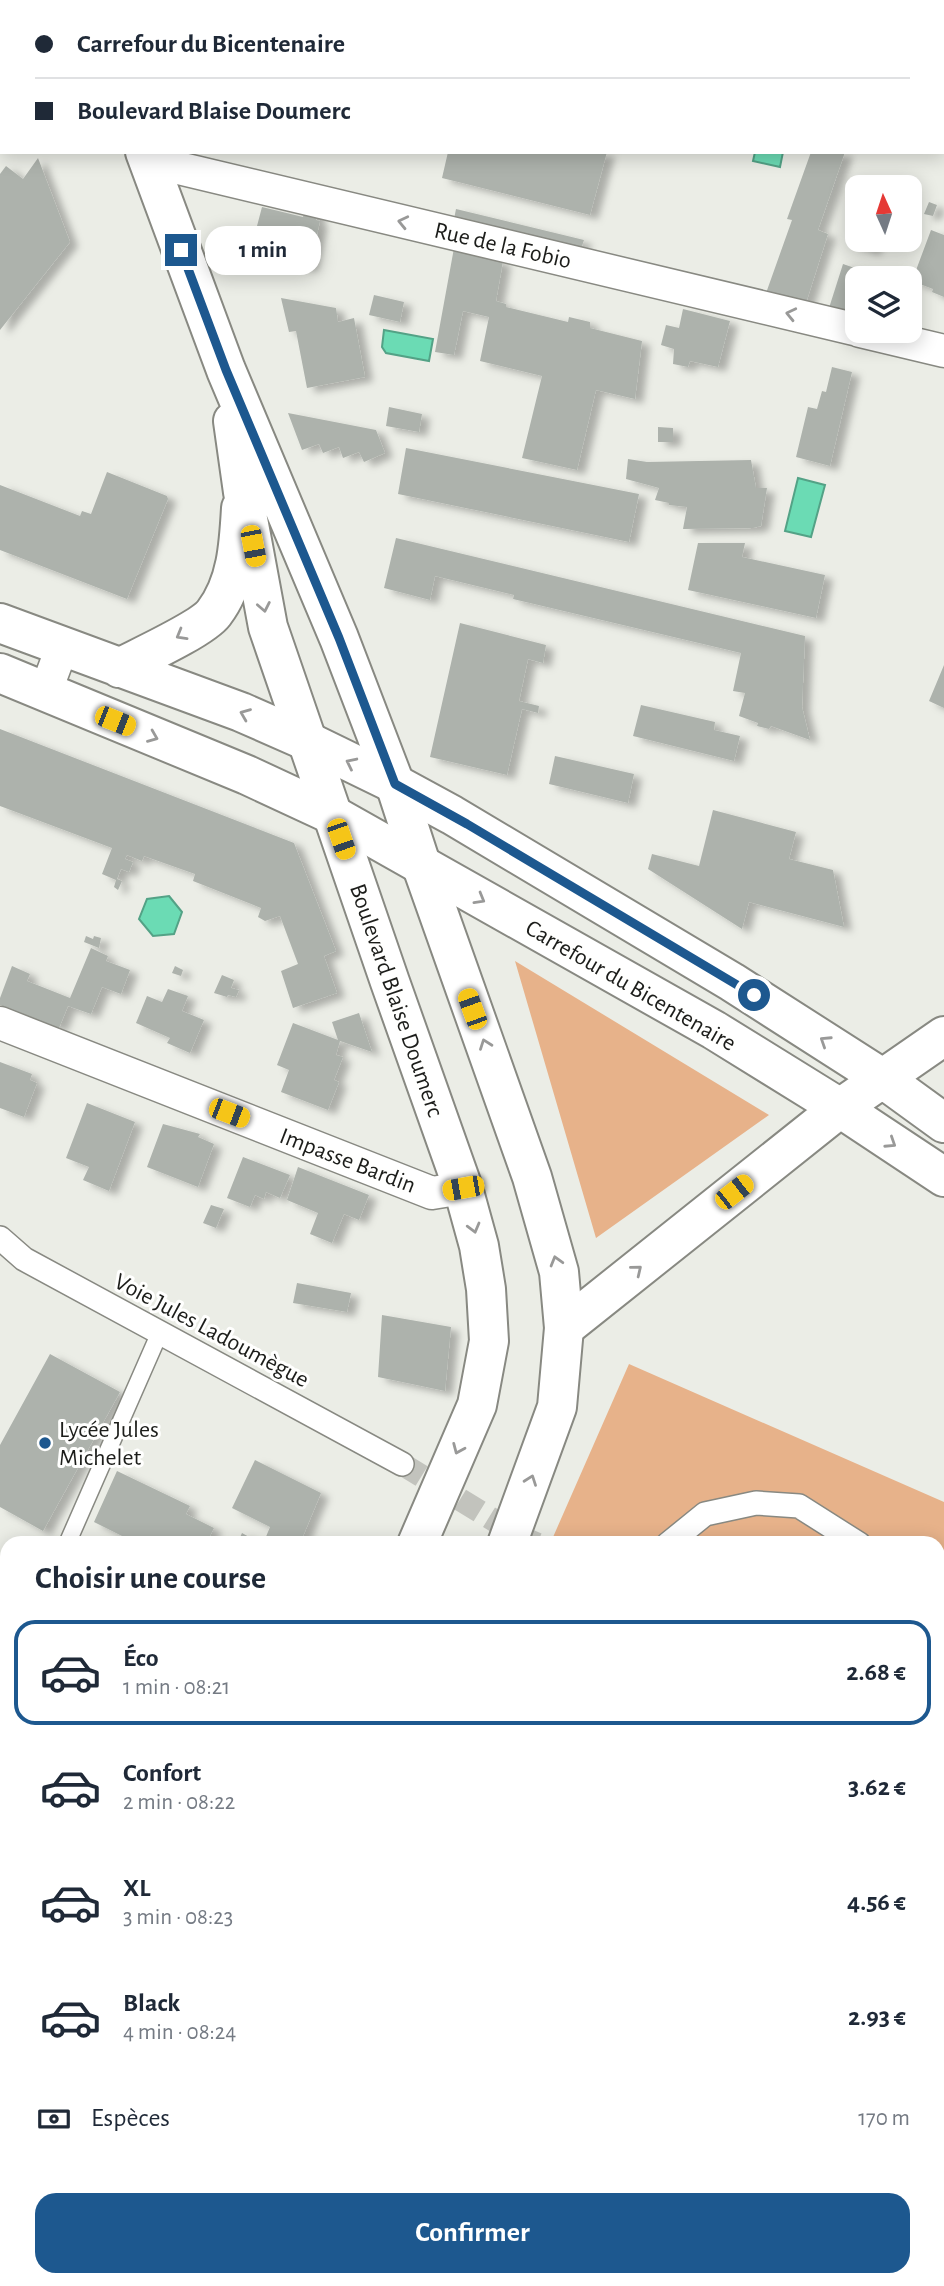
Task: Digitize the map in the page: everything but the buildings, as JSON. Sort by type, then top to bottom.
[{"type":"main road","name":"Boulevard Blaise Doumerc","points":[[147,157],[226,370],[339,638],[395,784],[532,1177],[559,1272],[564,1328],[557,1408],[510,1536]]},
{"type":"main road","name":"Boulevard Blaise Doumerc","points":[[226,370],[243,492],[268,627],[463,1188],[484,1278],[489,1341],[477,1405],[420,1536]]},
{"type":"main road","points":[[119,668],[213,615],[226,592],[238,554],[243,492]]},
{"type":"main road","points":[[0,623],[241,712],[395,784],[732,982],[883,1078],[944,1123]]},
{"type":"main road","name":"Carrefour du Bicentenaire","points":[[0,673],[247,775],[333,815],[714,1030],[840,1108],[944,1177]]},
{"type":"main road","points":[[564,1328],[840,1108],[944,1036]]},
{"type":"street","name":"Rue de la Fobio","points":[[147,157],[845,327]]},
{"type":"street","name":"Rue de la Fobio","points":[[912,343],[944,351]]},
{"type":"street","points":[[45,693],[63,645]]},
{"type":"street","name":"Impasse Bardin","points":[[0,1023],[432,1193],[463,1188]]},
{"type":"street","name":"Voie Jules Ladoumègue","points":[[0,1238],[24,1259],[402,1464]]},
{"type":"street","points":[[678,1536],[705,1514],[756,1503],[799,1506],[846,1536]]},
{"type":"lane","points":[[71,1536],[160,1332]]},
{"type":"shaded area","points":[[755,154],[783,154],[780,167],[753,161]]},
{"type":"shaded area","points":[[384,330],[433,339],[429,361],[386,353],[382,347]]},
{"type":"shaded area","points":[[798,478],[825,485],[811,537],[785,531]]},
{"type":"shaded area","points":[[169,896],[182,912],[174,934],[153,936],[139,919],[147,899]]},
{"type":"shaded area","points":[[515,961],[769,1115],[596,1238]]},
{"type":"shaded area","points":[[629,1364],[944,1502],[944,1536],[554,1536]]},
{"type":"tunnel","points":[[402,1464],[520,1536]]},
{"type":"place","name":"Lycée Jules Michelet","points":[[45,1443]]},
{"type":"route","points":[[181,250],[226,370],[339,638],[395,784],[754,995]]}]
